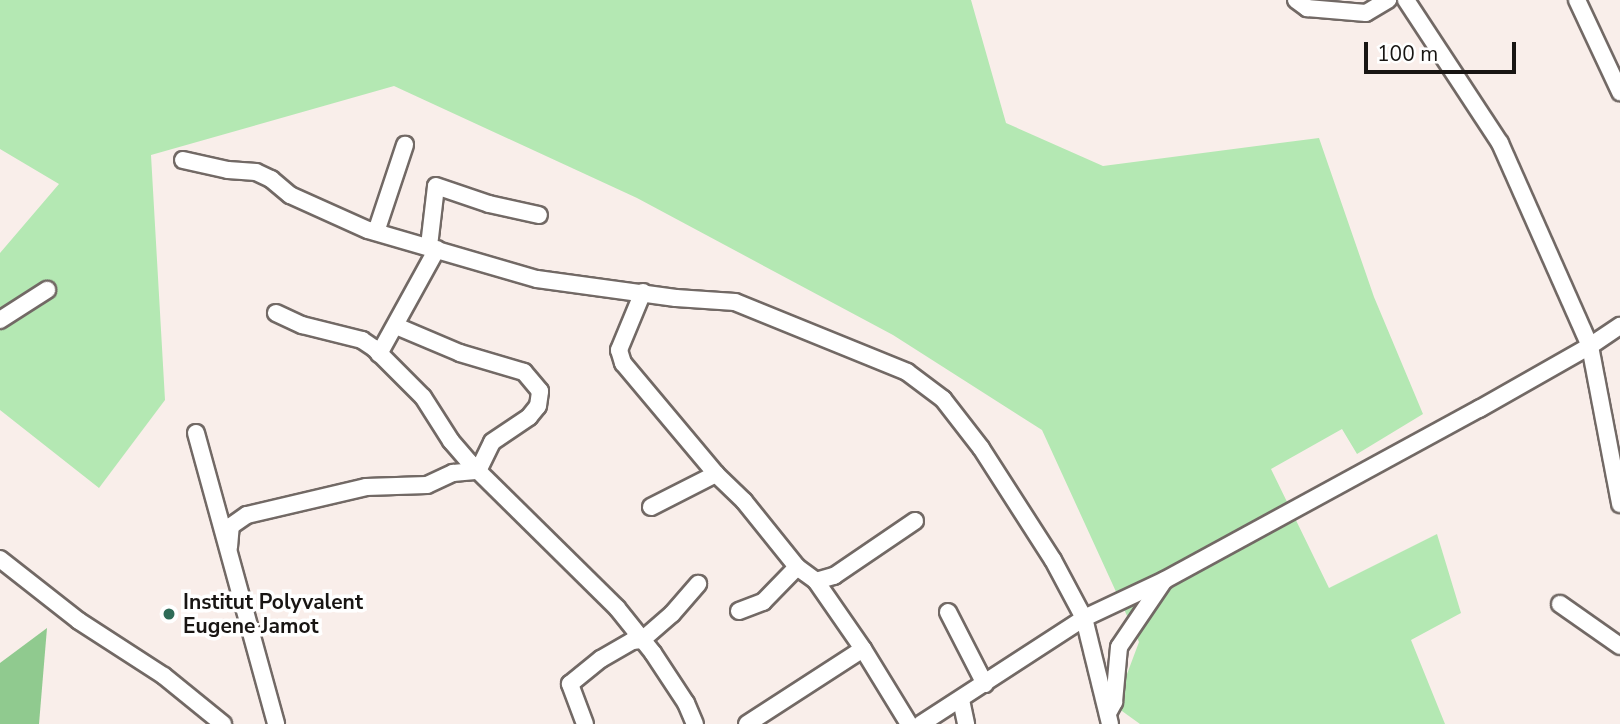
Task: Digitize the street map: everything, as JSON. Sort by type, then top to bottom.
[{"type":"street","points":[[1296,0],[1307,8],[1366,13],[1388,0]]},
{"type":"street","points":[[1406,0],[1500,143],[1590,346],[1620,504]]},
{"type":"street","points":[[1577,0],[1620,92]]},
{"type":"street","points":[[376,232],[405,145]]},
{"type":"street","points":[[183,160],[228,170],[256,172],[271,179],[290,195],[376,232],[537,279],[676,298],[736,302],[907,372],[943,399],[981,448],[1053,560],[1084,618],[1109,719]]},
{"type":"street","points":[[379,354],[396,326],[433,247],[436,186],[489,204],[539,215]]},
{"type":"street","points":[[0,320],[47,290]]},
{"type":"street","points":[[643,292],[619,355],[716,474],[744,501],[797,566],[816,581],[863,649],[909,724]]},
{"type":"street","points":[[276,313],[302,325],[362,340],[423,397],[451,441],[478,471],[583,572],[642,640],[686,703],[695,724]]},
{"type":"street","points":[[396,326],[460,354],[524,372],[540,391],[535,412],[492,442],[478,471]]},
{"type":"street","points":[[921,724],[1084,618],[1165,580],[1590,346],[1620,326]]},
{"type":"street","points":[[197,433],[276,724]]},
{"type":"street","points":[[229,547],[231,526],[247,515],[366,487],[427,485],[453,473],[478,471]]},
{"type":"street","points":[[651,507],[686,492],[716,474]]},
{"type":"street","points":[[816,581],[834,576],[915,521]]},
{"type":"street","points":[[0,559],[79,621],[164,676],[223,724]]},
{"type":"street","points":[[739,611],[763,602],[797,566]]},
{"type":"street","points":[[1109,719],[1114,702],[1119,647],[1165,580]]},
{"type":"street","points":[[585,724],[570,684],[601,659],[632,641],[642,640],[672,614],[698,584]]},
{"type":"street","points":[[1560,604],[1620,646]]},
{"type":"street","points":[[948,612],[985,684]]},
{"type":"street","points":[[747,724],[863,649]]},
{"type":"street","points":[[961,700],[966,724]]},
{"type":"green space","points":[[0,0],[971,0],[1006,123],[1103,166],[1319,138],[1374,297],[1423,414],[1357,454],[1342,429],[1271,469],[1329,588],[1437,534],[1461,613],[1411,640],[1445,724],[1140,724],[1115,706],[1139,642],[1042,430],[893,335],[637,198],[394,86],[151,155],[165,400],[99,488],[0,410],[0,253],[59,184],[0,149]]},
{"type":"green space","points":[[47,628],[39,724],[0,724],[0,663]]},
{"type":"place","name":"Institut Polyvalent Eugene Jamot","points":[[169,614]]}]
